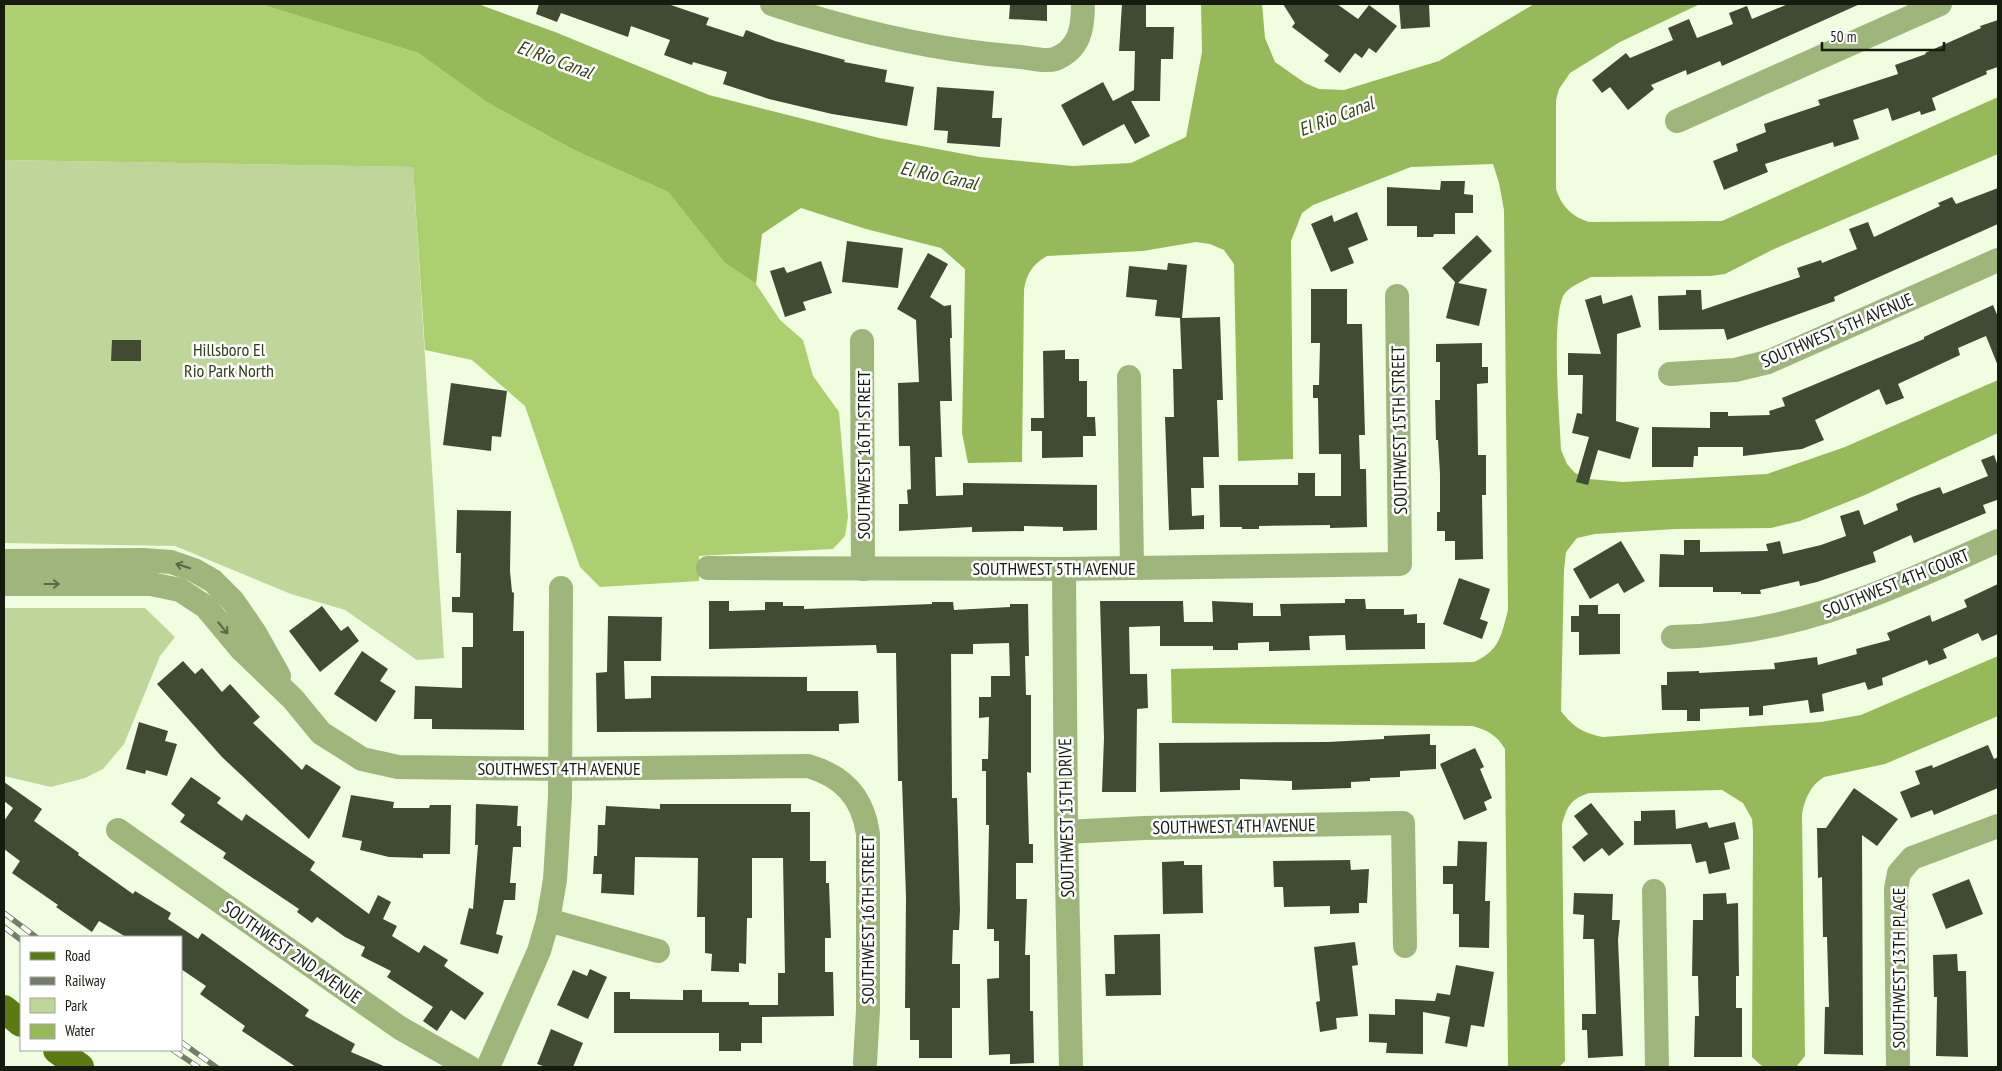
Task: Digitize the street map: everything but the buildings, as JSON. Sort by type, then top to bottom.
[{"type":"main road","points":[[4,1009],[20,1022]]},
{"type":"main road","points":[[58,1051],[80,1067]]},
{"type":"street","points":[[772,4],[869,33],[931,46],[993,55],[1053,60],[1073,48],[1080,36],[1083,4]]},
{"type":"street","points":[[1677,121],[1940,4]]},
{"type":"street","name":"SOUTHWEST 5TH AVENUE","points":[[1670,374],[1735,370],[1768,362],[1998,260]]},
{"type":"street","name":"SOUTHWEST 15TH STREET","points":[[1396,296],[1400,564]]},
{"type":"street","name":"SOUTHWEST 16TH STREET","points":[[862,341],[863,569]]},
{"type":"street","points":[[1129,377],[1132,568]]},
{"type":"street","name":"SOUTHWEST 4TH COURT","points":[[1673,637],[1749,630],[1823,614],[1871,597],[1998,541]]},
{"type":"street","name":"SOUTHWEST 4TH AVENUE","points":[[4,561],[171,562],[194,570],[213,580],[224,591],[248,641],[321,733],[362,759],[398,767],[560,769],[808,766],[823,770],[845,784]]},
{"type":"street","name":"SOUTHWEST 5TH AVENUE","points":[[708,568],[1064,569],[1400,564]]},
{"type":"street","name":"SOUTHWEST 15TH DRIVE","points":[[1064,569],[1066,832],[1071,1067]]},
{"type":"street","name":"SOUTHWEST 4TH AVENUE","points":[[4,584],[151,584],[180,590],[206,607],[248,641]]},
{"type":"street","points":[[488,1067],[525,984],[548,920],[558,847],[561,588]]},
{"type":"street","points":[[206,607],[224,591]]},
{"type":"street","name":"SOUTHWEST 16TH STREET","points":[[845,784],[860,802],[866,818],[868,834],[868,1010],[865,1062]]},
{"type":"street","name":"SOUTHWEST 4TH AVENUE","points":[[1066,832],[1144,828],[1403,823],[1405,946]]},
{"type":"street","name":"SOUTHWEST 13TH PLACE","points":[[1898,1067],[1896,888],[1902,869],[1912,858],[1998,826]]},
{"type":"street","name":"SOUTHWEST 2ND AVENUE","points":[[118,830],[400,1028],[469,1067]]},
{"type":"street","points":[[1654,891],[1657,1067]]},
{"type":"street","points":[[548,920],[658,951]]},
{"type":"green space","name":"Hillsboro El Rio Park North","points":[[4,160],[413,167],[444,658],[417,660],[345,610],[291,594],[175,546],[4,543]]},
{"type":"green space","points":[[4,608],[145,608],[175,637],[160,656],[124,744],[103,769],[85,778],[51,787],[4,776]]},
{"type":"shaded area","points":[[4,4],[260,4],[418,53],[488,103],[574,150],[668,192],[725,263],[756,284],[780,320],[803,340],[813,376],[839,412],[848,517],[845,536],[833,549],[699,556],[699,581],[600,587],[580,567],[525,406],[472,360],[425,350],[413,167],[4,160]]},
{"type":"water","name":"El Rio Canal","points":[[260,4],[478,4],[555,32],[709,95],[879,138],[980,157],[1072,166],[1131,163],[1186,137],[1202,52],[1201,4],[1262,4],[1265,38],[1275,62],[1305,83],[1319,89],[1344,90],[1439,61],[1534,4],[1700,4],[1620,42],[1570,73],[1559,89],[1556,100],[1556,189],[1564,206],[1572,214],[1589,222],[1722,221],[1998,97],[1998,154],[1774,249],[1725,274],[1711,276],[1591,277],[1565,293],[1560,304],[1557,344],[1561,450],[1567,464],[1575,473],[1589,479],[1623,482],[1767,474],[1845,447],[1998,380],[1998,433],[1865,495],[1800,521],[1771,528],[1675,529],[1595,534],[1577,538],[1566,552],[1564,570],[1561,711],[1574,725],[1590,734],[1603,737],[1821,722],[1861,715],[1998,656],[1998,716],[1885,764],[1824,777],[1815,784],[1809,793],[1802,814],[1805,1056],[1796,1067],[1763,1067],[1752,1057],[1753,831],[1752,819],[1743,803],[1722,790],[1589,793],[1578,798],[1568,808],[1562,825],[1565,1061],[1559,1067],[1508,1067],[1505,749],[1499,740],[1487,731],[1472,726],[1172,723],[1171,669],[1474,662],[1489,652],[1498,641],[1508,610],[1504,210],[1493,164],[1411,167],[1313,205],[1302,213],[1291,241],[1293,459],[1238,461],[1234,264],[1224,250],[1210,244],[1196,242],[1143,251],[1047,256],[1034,266],[1029,274],[1024,290],[1022,462],[968,463],[962,433],[965,269],[941,248],[866,229],[801,208],[762,234],[756,284],[725,263],[668,192],[574,150],[488,103],[418,53]]},
{"type":"railway","points":[[4,913],[35,936]]},
{"type":"railway","points":[[4,927],[20,939]]},
{"type":"railway","points":[[182,1043],[216,1067]]},
{"type":"railway","points":[[174,1051],[198,1067]]}]
